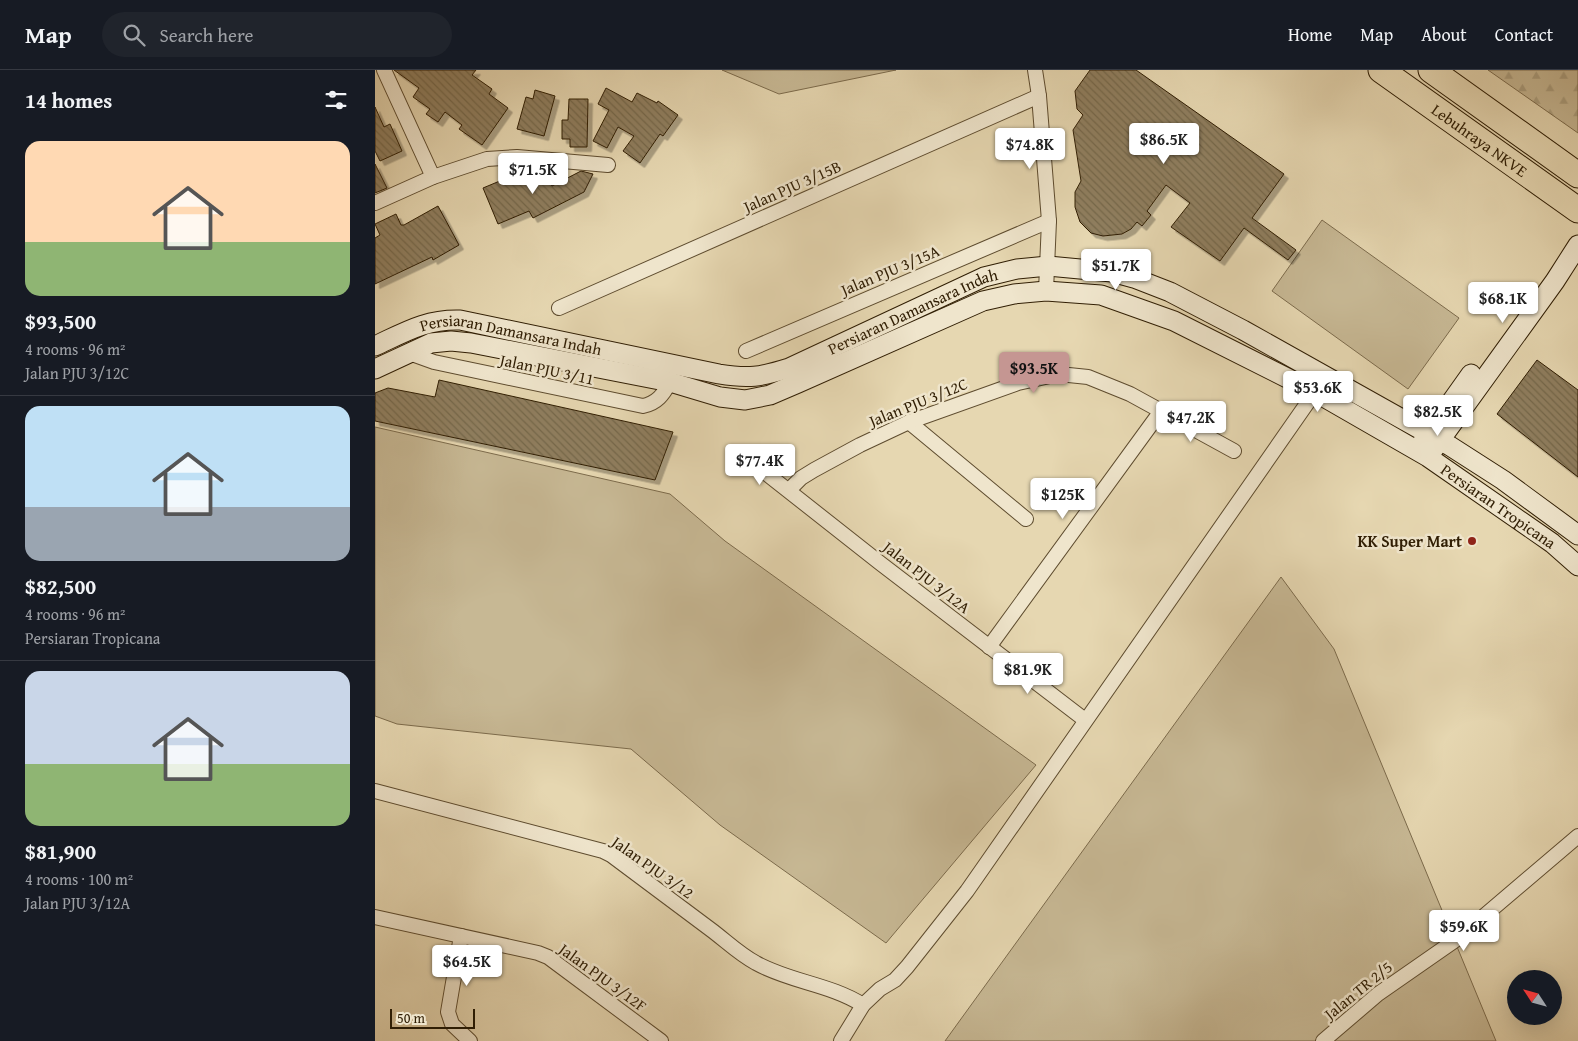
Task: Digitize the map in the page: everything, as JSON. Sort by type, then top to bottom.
[{"type":"highway","name":"Lebuhraya NKVE","points":[[1381,70],[1578,210]]},
{"type":"highway","name":"Lebuhraya NKVE","points":[[1431,70],[1578,175]]},
{"type":"main road","points":[[1434,436],[1461,410],[1555,281],[1578,245]]},
{"type":"main road","points":[[1423,454],[1547,276],[1565,263]]},
{"type":"main road","name":"Persiaran Damansara Indah","points":[[375,346],[426,323],[444,319],[460,320],[745,378],[767,375],[789,368],[984,277],[1017,268],[1048,266],[1111,272],[1134,278],[1170,292],[1243,330],[1434,436]]},
{"type":"main road","name":"Persiaran Damansara Indah","points":[[375,369],[431,342],[451,341],[471,343],[670,382],[720,397],[745,400],[770,394],[983,301],[1014,294],[1046,291],[1101,296],[1174,321],[1315,392],[1423,454]]},
{"type":"main road","points":[[1461,410],[1453,427],[1456,438],[1471,458]]},
{"type":"main road","name":"Persiaran Tropicana","points":[[1434,436],[1471,458],[1578,535]]},
{"type":"main road","name":"Persiaran Tropicana","points":[[1423,454],[1552,543],[1578,566]]},
{"type":"street","points":[[384,70],[433,176]]},
{"type":"street","points":[[1035,70],[1039,96],[1049,221],[1046,291]]},
{"type":"street","name":"Jalan PJU 3/15B","points":[[559,308],[1039,96]]},
{"type":"street","points":[[375,203],[433,176],[487,159],[502,157],[608,165]]},
{"type":"street","name":"Jalan PJU 3/15A","points":[[745,351],[1049,221]]},
{"type":"street","name":"Jalan PJU 3/11","points":[[409,353],[434,362],[643,406],[653,404],[659,399],[670,382]]},
{"type":"street","name":"Jalan PJU 3/12C","points":[[789,490],[801,478],[814,470],[860,445],[909,422],[1018,383],[1059,374],[1089,377],[1130,394],[1234,451]]},
{"type":"street","points":[[841,1041],[863,1005],[880,989],[895,980],[967,891],[1315,392]]},
{"type":"street","points":[[989,647],[1161,411]]},
{"type":"street","points":[[909,422],[1026,519]]},
{"type":"street","name":"Jalan PJU 3/12A","points":[[749,459],[880,563],[1085,720]]},
{"type":"street","name":"Jalan PJU 3/12","points":[[375,791],[603,850],[755,963],[783,976],[833,989],[863,1005]]},
{"type":"street","name":"Jalan TR 2/5","points":[[1323,1041],[1378,994],[1457,939],[1578,836]]},
{"type":"street","name":"Jalan PJU 3/12F","points":[[375,917],[538,953],[548,957],[661,1041]]},
{"type":"street","points":[[461,936],[448,1012],[452,1024],[470,1041]]},
{"type":"green space","points":[[722,70],[896,70],[779,94]]},
{"type":"green space","points":[[1488,70],[1578,70],[1578,133]]},
{"type":"green space","points":[[1322,220],[1459,318],[1408,389],[1272,291]]},
{"type":"green space","points":[[375,427],[670,494],[725,541],[1036,765],[886,943],[720,825],[631,749],[397,724],[375,716]]},
{"type":"green space","points":[[1281,577],[1334,649],[1496,1041],[945,1041]]},
{"type":"building","points":[[394,70],[476,70],[472,75],[492,89],[489,94],[508,108],[482,145],[459,129],[462,125],[445,112],[438,122],[426,114],[430,109],[413,97],[419,88]]},
{"type":"building","points":[[1090,70],[1136,70],[1284,174],[1252,218],[1296,250],[1288,260],[1244,228],[1220,261],[1171,227],[1190,203],[1166,185],[1147,211],[1151,215],[1142,226],[1137,222],[1131,229],[1122,234],[1103,236],[1091,233],[1080,222],[1075,207],[1075,192],[1081,181],[1073,130],[1083,115],[1077,109],[1075,91]]},
{"type":"building","points":[[606,88],[632,102],[637,93],[657,103],[658,101],[678,115],[663,136],[660,134],[640,163],[623,151],[634,136],[618,127],[607,148],[593,141],[609,110],[598,104]]},
{"type":"building","points":[[535,90],[555,96],[544,136],[517,129],[526,97],[533,99]]},
{"type":"building","points":[[569,99],[588,99],[587,147],[570,147],[570,139],[562,139],[562,120],[568,120]]},
{"type":"building","points":[[375,107],[384,127],[390,124],[402,151],[380,161],[375,151]]},
{"type":"building","points":[[375,164],[387,188],[375,193]]},
{"type":"building","points":[[581,171],[593,174],[584,192],[533,218],[529,211],[498,224],[483,188],[507,178],[509,184],[526,176],[528,180],[545,172],[552,186]]},
{"type":"building","points":[[438,206],[459,245],[433,260],[432,257],[375,284],[375,238],[380,235],[375,224],[396,214],[401,225],[404,225]]},
{"type":"building","points":[[1537,360],[1578,390],[1578,477],[1497,414]]},
{"type":"building","points":[[439,380],[673,432],[655,480],[375,421],[375,393],[388,388],[435,397]]},
{"type":"place","name":"KK Super Mart","points":[[1472,541]]}]
